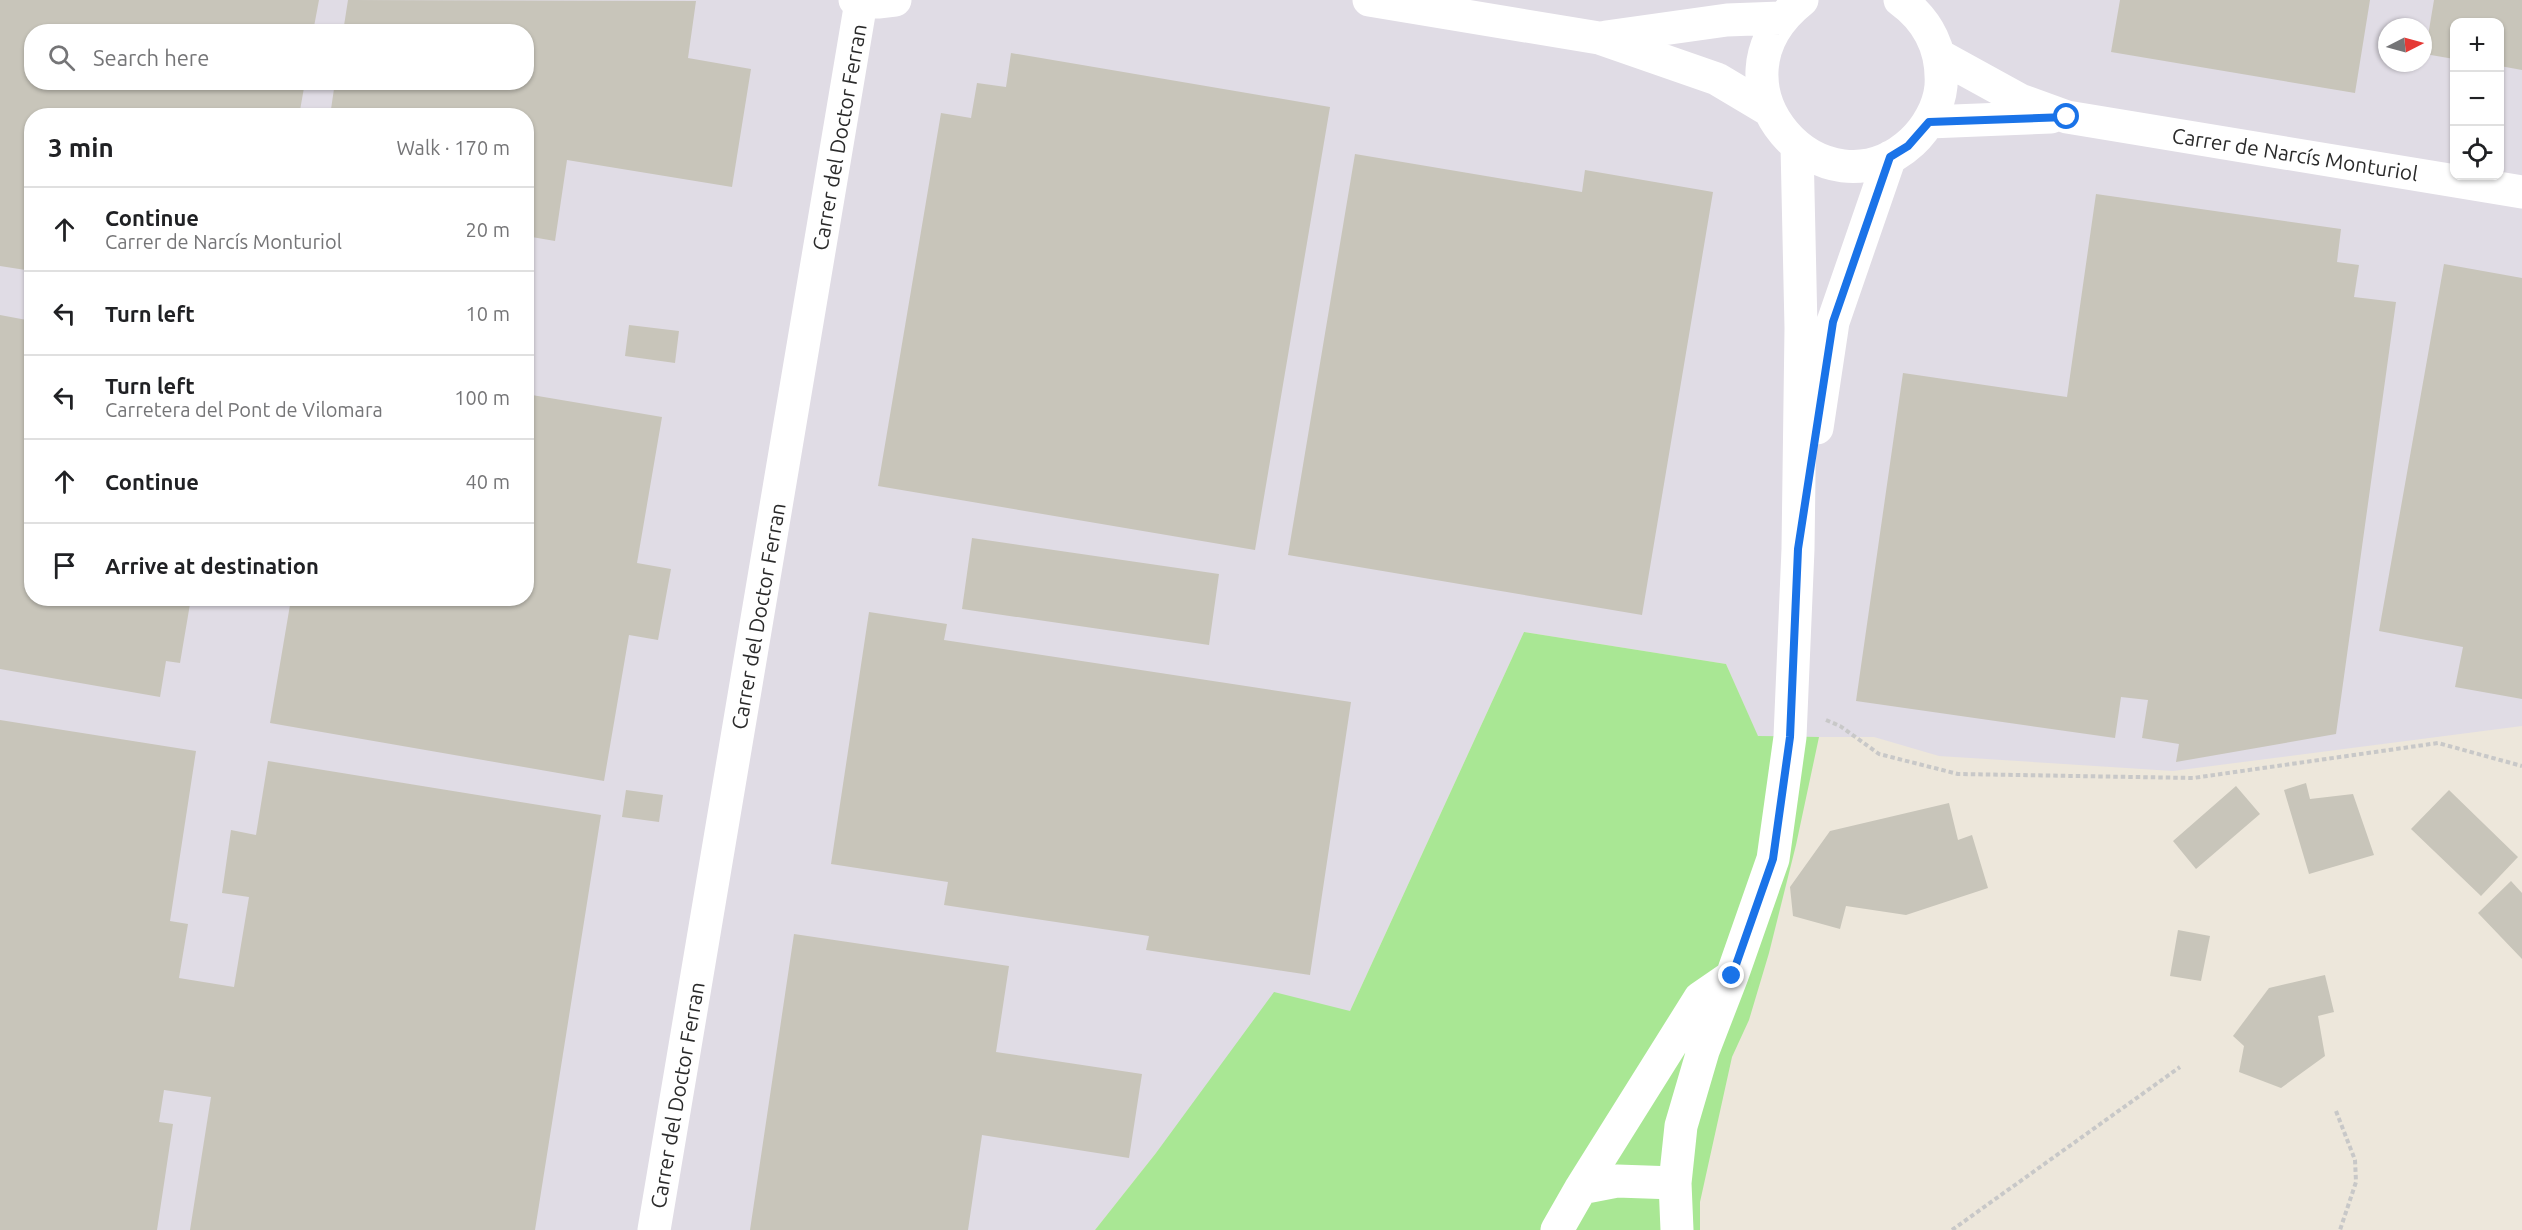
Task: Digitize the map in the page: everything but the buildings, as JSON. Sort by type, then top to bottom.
[{"type":"street","points":[[858,1],[895,0]]},
{"type":"street","points":[[1369,0],[1599,38],[1717,79],[1769,110]]},
{"type":"street","name":"Carrer del Doctor Ferran","points":[[654,1230],[858,1]]},
{"type":"street","points":[[1792,9],[1768,42],[1764,55],[1762,83],[1769,110],[1783,134],[1810,156],[1842,165],[1875,163],[1908,146],[1929,122],[1941,90],[1940,56],[1928,29],[1907,2]]},
{"type":"street","points":[[1599,38],[1792,9]]},
{"type":"street","name":"Carrer de Narcís Monturiol","points":[[1940,56],[2020,100],[2067,117],[2522,192]]},
{"type":"street","name":"Carrer de Narcís Monturiol","points":[[1929,122],[2067,117]]},
{"type":"street","points":[[1677,1230],[1675,1183],[1681,1126],[1702,1051],[1732,976],[1773,859],[1791,722],[1798,549],[1801,328],[1797,146]]},
{"type":"street","points":[[1798,549],[1833,322],[1890,157]]},
{"type":"street","points":[[1557,1230],[1700,998],[1732,976]]},
{"type":"street","points":[[1581,1188],[1617,1181],[1675,1183]]},
{"type":"path","points":[[1791,722],[1840,726],[1879,754],[1958,774],[2193,778],[2438,743],[2522,766]]},
{"type":"path","points":[[1952,1230],[2180,1067]]},
{"type":"path","points":[[2336,1111],[2355,1160],[2356,1182],[2340,1230]]},
{"type":"shaded area","points":[[0,0],[2522,0],[2522,726],[2173,771],[1939,756],[1874,737],[1758,737],[1726,664],[1524,632],[1350,1011],[1156,1153],[1095,1230],[0,1230]]},
{"type":"green space","points":[[1524,632],[1726,664],[1758,736],[1819,737],[1796,845],[1769,953],[1749,1020],[1732,1057],[1700,1202],[1700,1230],[1095,1230],[1156,1153],[1274,992],[1350,1011]]},
{"type":"route","points":[[1732,976],[1773,859],[1790,737],[1798,549],[1833,322],[1890,157],[1908,146],[1929,122],[2067,117]]}]
